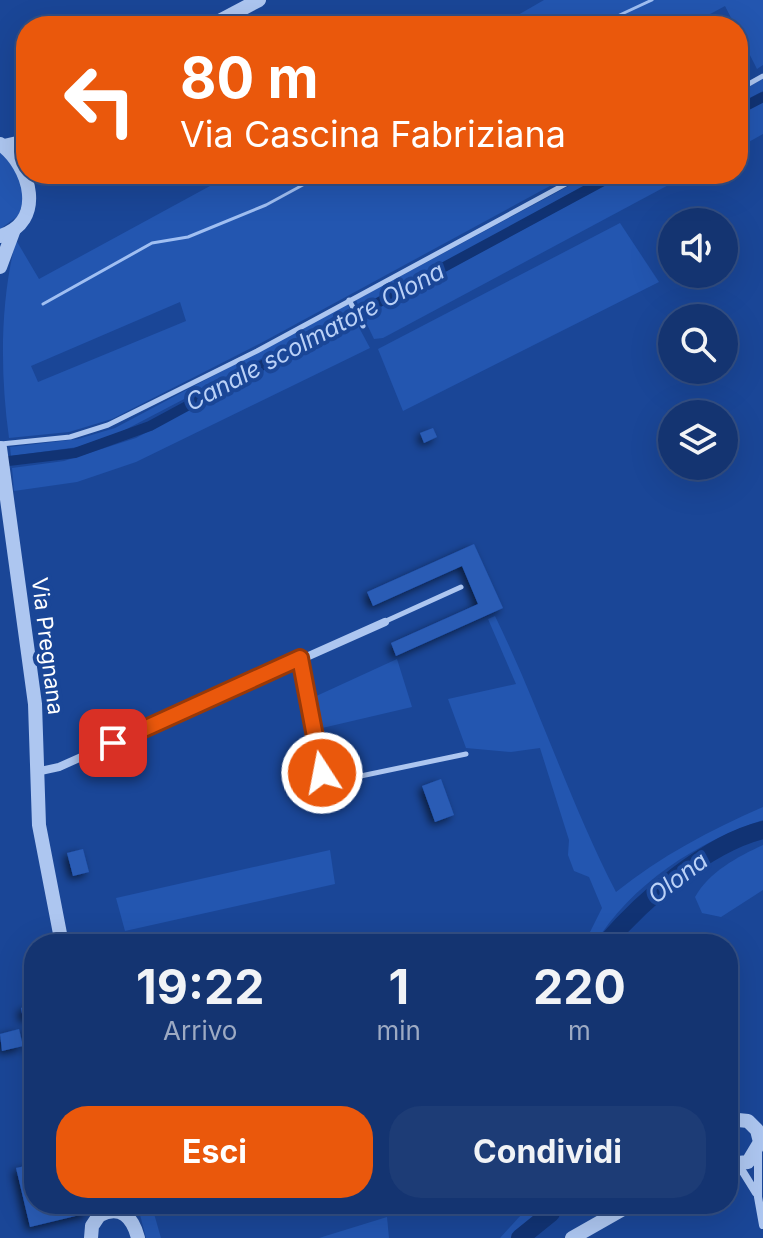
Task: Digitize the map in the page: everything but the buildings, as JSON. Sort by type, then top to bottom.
[{"type":"street","points":[[229,16],[259,0]]},
{"type":"street","points":[[2,145],[16,162]]},
{"type":"street","points":[[0,267],[6,234],[29,207],[28,184]]},
{"type":"street","name":"Via Pregnana","points":[[0,447],[34,693],[42,844],[60,934]]},
{"type":"street","points":[[36,772],[59,767],[385,622]]},
{"type":"street","points":[[756,1120],[760,1147],[758,1197],[763,1225]]},
{"type":"street","points":[[738,1164],[748,1162],[760,1147]]},
{"type":"street","points":[[738,1169],[743,1172],[758,1197]]},
{"type":"street","points":[[91,1238],[92,1226],[100,1214]]},
{"type":"street","points":[[128,1214],[137,1237]]},
{"type":"street","points":[[572,1238],[614,1214]]},
{"type":"lane","points":[[0,447],[70,437],[108,425],[565,184]]},
{"type":"lane","points":[[350,300],[363,326]]},
{"type":"lane","points":[[385,622],[461,587]]},
{"type":"lane","points":[[300,658],[324,779],[332,782],[466,754]]},
{"type":"shaded area","points":[[544,0],[763,0],[763,65],[757,69],[748,51],[748,16],[730,16],[725,6],[706,16],[516,16]]},
{"type":"shaded area","points":[[763,79],[763,91],[748,99],[748,87]]},
{"type":"shaded area","points":[[763,102],[763,134],[748,142],[748,110]]},
{"type":"shaded area","points":[[0,152],[16,170],[16,184],[22,184],[23,198],[18,216],[0,229]]},
{"type":"shaded area","points":[[214,184],[554,184],[261,343],[112,419],[69,432],[9,438],[3,338],[7,288],[16,240],[39,279]],"holes":[[[180,302],[186,321],[38,382],[31,366]]]},
{"type":"shaded area","points":[[572,184],[588,184],[360,309],[356,300]]},
{"type":"shaded area","points":[[607,184],[670,184],[383,338],[374,339],[363,316]]},
{"type":"shaded area","points":[[620,223],[658,280],[403,411],[378,349]]},
{"type":"shaded area","points":[[348,304],[351,312],[121,432],[78,447],[11,456],[10,447],[78,439],[115,428]]},
{"type":"shaded area","points":[[355,320],[370,348],[136,462],[77,482],[14,491],[12,468],[64,461],[136,438]]},
{"type":"shaded area","points":[[495,616],[616,892],[686,845],[763,807],[763,820],[714,840],[668,868],[627,903],[602,934],[589,934],[602,908],[589,877],[574,871],[568,855],[569,840],[540,748],[511,752],[466,748],[448,699],[516,684],[488,619]]},
{"type":"shaded area","points":[[397,659],[412,707],[318,729],[312,698]]},
{"type":"shaded area","points":[[763,845],[763,890],[721,917],[702,913],[695,897],[708,880],[734,860]]},
{"type":"shaded area","points":[[330,850],[335,884],[125,931],[116,898]]},
{"type":"shaded area","points":[[140,1214],[154,1214],[161,1238],[146,1238]]},
{"type":"shaded area","points":[[522,1214],[536,1214],[511,1238],[500,1238]]},
{"type":"shaded area","points":[[387,1217],[389,1238],[319,1238]]},
{"type":"waterway","points":[[618,16],[652,0]]},
{"type":"waterway","name":"Canale scolmatore Olona","points":[[748,105],[763,97]]},
{"type":"waterway","points":[[43,304],[152,243],[188,237],[266,205],[305,184]]},
{"type":"waterway","name":"Canale scolmatore Olona","points":[[0,462],[75,453],[150,426],[598,184]]},
{"type":"waterway","name":"Olona","points":[[615,934],[657,892],[698,861],[741,837],[763,830]]},
{"type":"waterway","name":"Olona","points":[[520,1238],[550,1214]]},
{"type":"route","points":[[113,743],[300,658],[322,773]]}]
